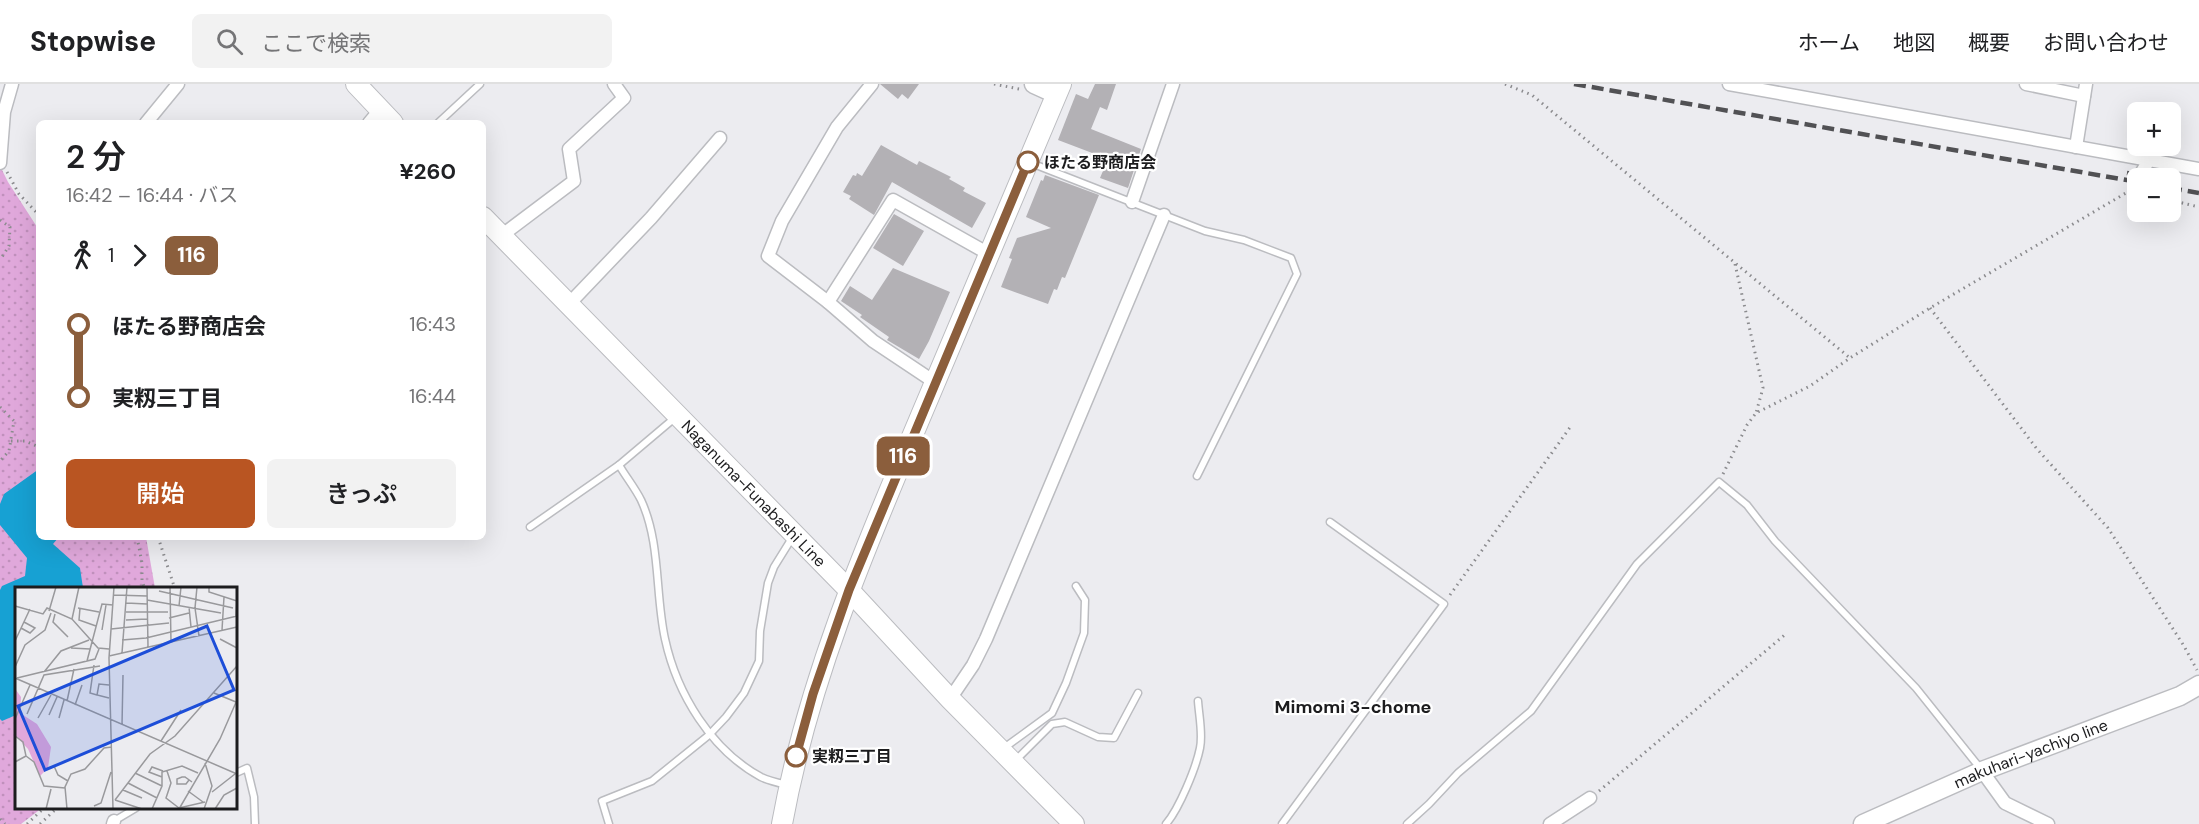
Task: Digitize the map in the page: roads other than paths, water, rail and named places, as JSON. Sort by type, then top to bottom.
[{"type":"main road","points":[[356,84],[381,119]]},
{"type":"main road","points":[[782,824],[789,785],[813,694],[849,590],[1059,89],[1029,87]]},
{"type":"main road","name":"Naganuma-Funabashi Line","points":[[486,221],[849,590],[950,699],[1074,824]]},
{"type":"main road","name":"makuhari-yachiyo line","points":[[1863,824],[1982,771],[2180,696],[2199,685]]},
{"type":"street","points":[[1,163],[4,112],[12,84]]},
{"type":"street","points":[[148,120],[178,84]]},
{"type":"street","points":[[501,236],[574,181],[569,149],[624,98],[614,84]]},
{"type":"street","points":[[872,84],[837,127],[810,171],[782,221],[768,256],[828,302],[873,341],[936,382]]},
{"type":"street","points":[[1132,202],[1173,84]]},
{"type":"street","points":[[1729,84],[1780,88],[2199,169]]},
{"type":"street","points":[[2025,84],[2085,90],[2076,147]]},
{"type":"street","points":[[568,306],[651,218],[720,138]]},
{"type":"street","points":[[2145,168],[2149,160]]},
{"type":"street","points":[[828,302],[893,200],[989,254]]},
{"type":"street","points":[[950,699],[973,665],[986,639],[1164,215]]},
{"type":"street","points":[[1982,771],[2005,803],[2048,824]]},
{"type":"street","points":[[1550,824],[1590,798]]},
{"type":"lane","points":[[441,120],[480,84]]},
{"type":"lane","points":[[1028,162],[1205,231],[1244,240],[1291,258],[1297,274],[1197,476]]},
{"type":"lane","points":[[530,527],[619,465],[677,416]]},
{"type":"lane","points":[[619,465],[641,501],[652,538],[665,639],[673,668],[690,703],[710,735],[731,757],[763,778],[789,785]]},
{"type":"lane","points":[[1407,824],[1458,773],[1531,711],[1637,564],[1719,482],[1747,505],[1775,541],[1916,688],[1982,771]]},
{"type":"lane","points":[[1282,824],[1444,604],[1330,522]]},
{"type":"lane","points":[[609,824],[602,801],[652,781],[710,735],[744,693],[759,662],[760,631],[768,583],[774,567],[794,535]]},
{"type":"lane","points":[[1007,757],[1052,713],[1066,682],[1084,633],[1085,600],[1076,586]]},
{"type":"lane","points":[[1007,757],[1052,724],[1065,722],[1098,737],[1114,738],[1138,693]]},
{"type":"lane","points":[[1166,824],[1185,792],[1200,747],[1198,701]]},
{"type":"lane","points":[[237,773],[247,768],[254,797],[255,824]]},
{"type":"lane","points":[[113,822],[133,809]]},
{"type":"water","points":[[36,471],[36,540],[56,540],[53,544],[80,568],[83,587],[15,587],[15,715],[2,721],[0,719],[0,590],[2,586],[25,576],[27,558],[0,525],[0,504],[4,494]]},
{"type":"railway","points":[[1574,84],[2127,180]]},
{"type":"railway","points":[[2181,190],[2199,193]]},
{"type":"place","name":"ほたる野商店会","points":[[1028,162]]},
{"type":"place","name":"実籾三丁目","points":[[796,756]]},
{"type":"district","name":"Mimomi 3-chome","points":[[1353,707]]}]
